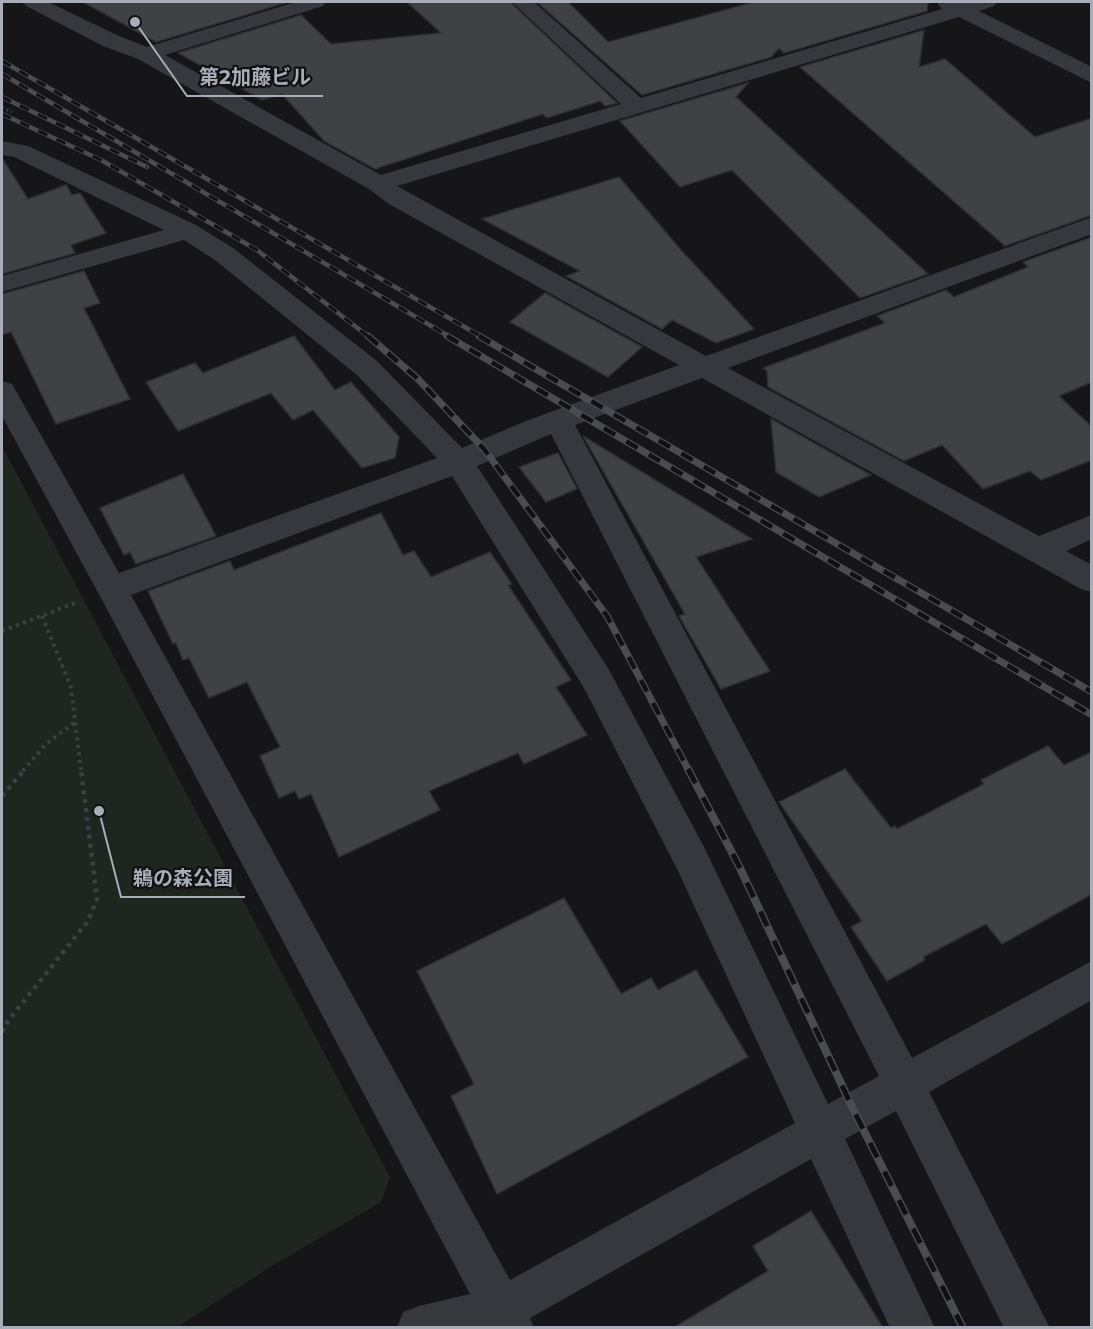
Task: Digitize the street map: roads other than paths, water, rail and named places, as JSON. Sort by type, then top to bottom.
[{"type":"street","points":[[33,2],[111,41],[146,54],[378,184],[398,199],[706,366],[1092,580]]},
{"type":"street","points":[[53,12],[74,2]]},
{"type":"street","points":[[146,54],[316,2]]},
{"type":"street","points":[[522,2],[636,106]]},
{"type":"street","points":[[378,184],[636,106],[951,5],[987,2]]},
{"type":"street","points":[[951,5],[1087,70]]},
{"type":"street","points":[[111,41],[144,31]]},
{"type":"street","points":[[2,148],[20,151],[187,231],[224,254],[367,368],[458,462],[473,482],[596,678],[690,856],[913,1328]]},
{"type":"street","points":[[112,589],[458,462],[558,420],[1092,225]]},
{"type":"street","points":[[2,284],[187,231]]},
{"type":"street","points":[[2,391],[112,589],[507,1318]]},
{"type":"street","points":[[558,420],[837,953],[1028,1328]]},
{"type":"street","points":[[1038,550],[1092,526]]},
{"type":"street","points":[[418,1328],[507,1318],[819,1130],[1092,979]]},
{"type":"railway","points":[[2,61],[482,337]]},
{"type":"railway","points":[[2,74],[450,337]]},
{"type":"railway","points":[[2,97],[147,167]]},
{"type":"railway","points":[[2,114],[101,160],[257,250],[369,337]]},
{"type":"railway","points":[[368,336],[418,379],[484,449],[607,616],[689,771]]},
{"type":"railway","points":[[447,336],[1092,715]]},
{"type":"railway","points":[[479,336],[1092,692]]},
{"type":"railway","points":[[688,769],[739,866],[854,1111],[963,1328]]},
{"type":"place","name":"第2加藤ビル","points":[[135,22]]},
{"type":"place","name":"鵜の森公園","points":[[99,811]]}]
